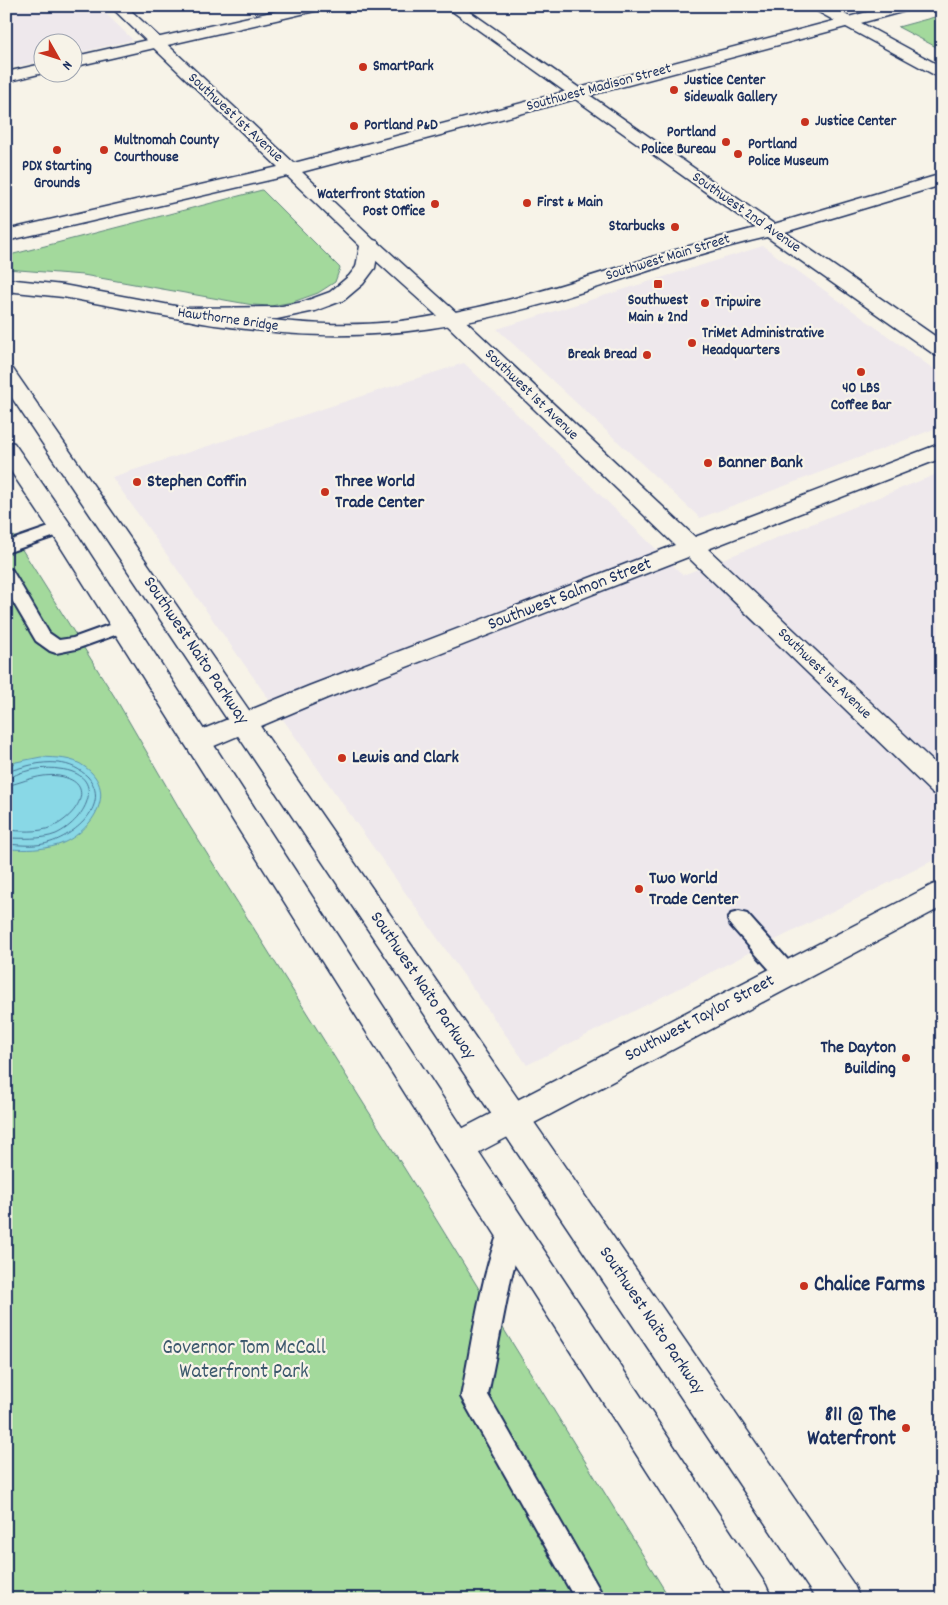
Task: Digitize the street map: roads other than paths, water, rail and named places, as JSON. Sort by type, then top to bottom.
[{"type":"main road","name":"Southwest 1st Avenue","points":[[117,6],[370,245],[451,318],[942,786]]},
{"type":"main road","points":[[82,60],[319,6]]},
{"type":"main road","name":"Southwest 2nd Avenue","points":[[452,6],[942,351]]},
{"type":"main road","points":[[818,6],[942,74]]},
{"type":"main road","name":"Southwest Madison Street","points":[[290,169],[908,6]]},
{"type":"main road","points":[[6,77],[32,70]]},
{"type":"main road","points":[[6,236],[171,197],[211,190],[290,169]]},
{"type":"main road","name":"Southwest Main Street","points":[[451,318],[493,310],[549,295],[737,237],[806,221],[942,178]]},
{"type":"main road","points":[[6,244],[177,203],[211,190]]},
{"type":"main road","points":[[186,314],[277,313],[323,303],[337,296],[356,280],[365,268],[370,245]]},
{"type":"main road","name":"Hawthorne Bridge","points":[[15,285],[63,291],[186,314],[266,326],[328,330],[392,328],[451,318]]},
{"type":"main road","name":"Southwest Naito Parkway","points":[[6,373],[840,1599]]},
{"type":"main road","points":[[6,448],[61,528],[458,1147],[752,1599]]},
{"type":"main road","name":"Southwest Salmon Street","points":[[198,742],[318,692],[942,450]]},
{"type":"main road","name":"Southwest Taylor Street","points":[[458,1147],[942,893]]},
{"type":"lane","points":[[6,548],[61,528]]},
{"type":"lane","points":[[6,574],[42,638],[56,646],[76,643],[123,626]]},
{"type":"lane","points":[[739,920],[787,974]]},
{"type":"lane","points":[[512,1229],[498,1278],[474,1397],[591,1599]]},
{"type":"water","points":[[41,757],[69,760],[85,767],[95,777],[100,788],[100,800],[97,811],[81,832],[70,840],[58,845],[34,849],[6,848],[6,768],[16,762]]},
{"type":"place","name":"SmartPark","points":[[363,67]]},
{"type":"place","name":"Justice Center Sidewalk Gallery","points":[[674,90]]},
{"type":"place","name":"Justice Center","points":[[805,122]]},
{"type":"place","name":"Portland P&D","points":[[354,126]]},
{"type":"place","name":"Portland Police Bureau","points":[[726,142]]},
{"type":"place","name":"PDX Starting Grounds","points":[[57,150]]},
{"type":"place","name":"Multnomah County Courthouse","points":[[104,150]]},
{"type":"place","name":"Portland Police Museum","points":[[738,154]]},
{"type":"place","name":"First & Main","points":[[527,203]]},
{"type":"place","name":"Waterfront Station Post Office","points":[[435,204]]},
{"type":"place","name":"Starbucks","points":[[675,227]]},
{"type":"place","name":"Southwest Main & 2nd","points":[[658,284]]},
{"type":"place","name":"Tripwire","points":[[705,303]]},
{"type":"place","name":"TriMet Administrative Headquarters","points":[[692,343]]},
{"type":"place","name":"Break Bread","points":[[647,355]]},
{"type":"place","name":"40 LBS Coffee Bar","points":[[861,372]]},
{"type":"place","name":"Banner Bank","points":[[708,463]]},
{"type":"place","name":"Stephen Coffin","points":[[137,482]]},
{"type":"place","name":"Three World Trade Center","points":[[325,492]]},
{"type":"place","name":"Lewis and Clark","points":[[342,758]]},
{"type":"place","name":"Two World Trade Center","points":[[639,889]]},
{"type":"place","name":"The Dayton Building","points":[[906,1058]]},
{"type":"place","name":"Chalice Farms","points":[[804,1286]]},
{"type":"place","name":"811 @ The Waterfront","points":[[906,1428]]},
{"type":"park label","name":"Governor Tom McCall Waterfront Park","points":[[244,1361]]}]
